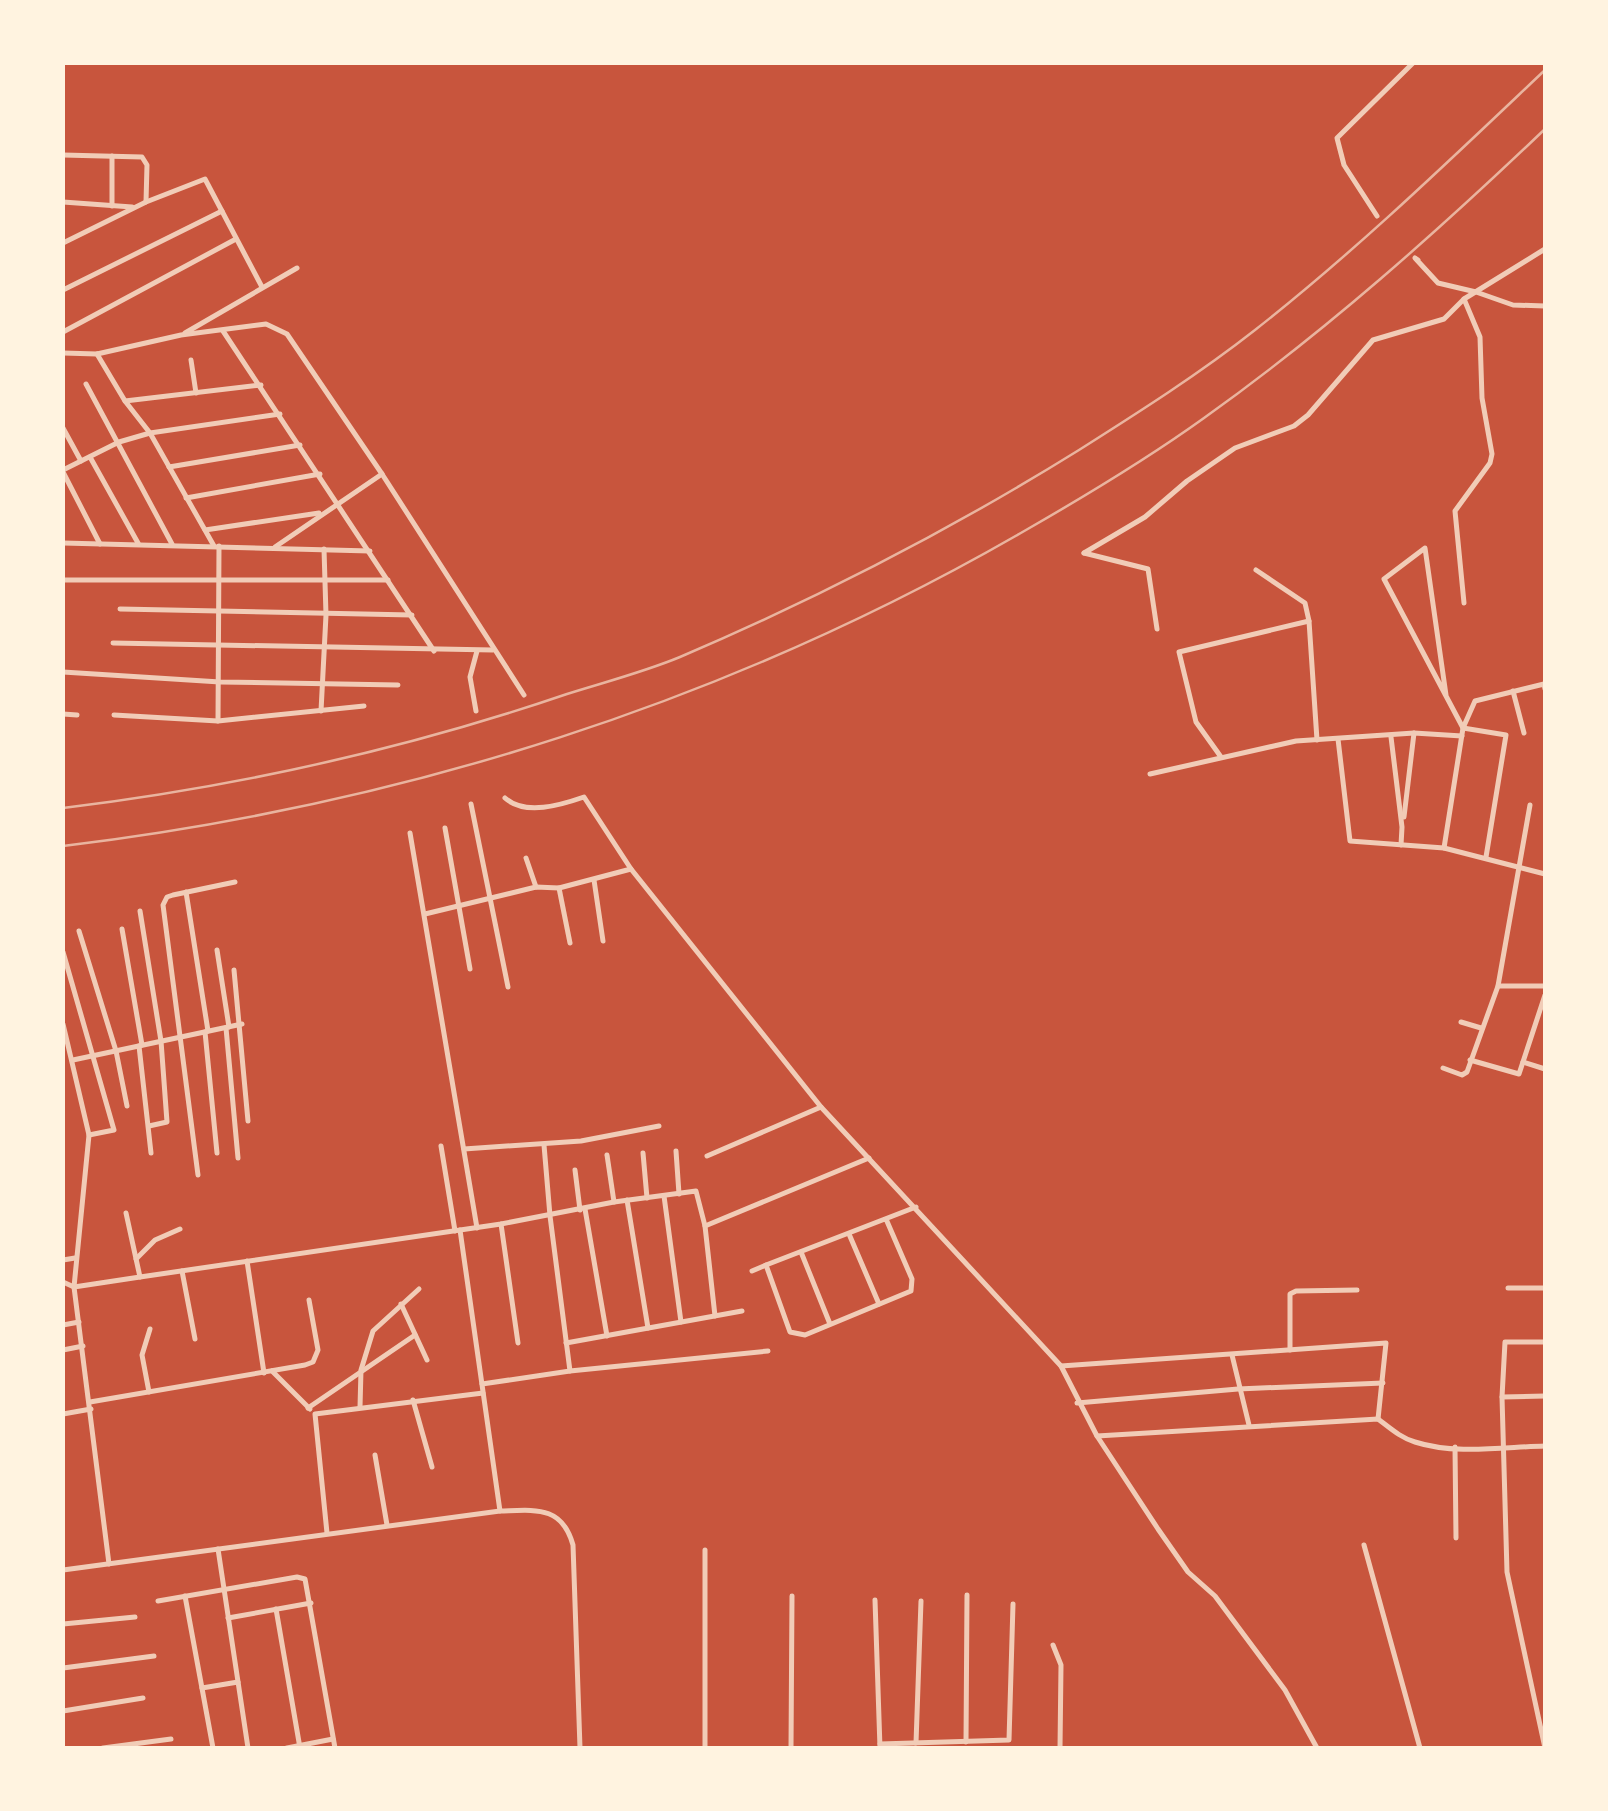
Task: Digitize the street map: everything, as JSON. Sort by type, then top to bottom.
[{"type":"street","points":[[1377,216],[1344,165],[1337,138],[1413,63]]},
{"type":"street","points":[[63,155],[146,160],[146,202]]},
{"type":"street","points":[[112,156],[112,206]]},
{"type":"street","points":[[63,243],[202,178],[208,183],[262,287]]},
{"type":"street","points":[[63,202],[135,208]]},
{"type":"street","points":[[63,290],[222,211]]},
{"type":"street","points":[[63,332],[236,239]]},
{"type":"street","points":[[1157,629],[1148,569],[1084,553],[1145,517],[1187,481],[1235,448],[1294,426],[1308,415],[1373,340],[1444,319],[1464,299],[1545,249]]},
{"type":"street","points":[[1418,260],[1415,258],[1438,284],[1476,292],[1513,305],[1545,306]]},
{"type":"street","points":[[181,335],[297,268]]},
{"type":"street","points":[[1464,299],[1480,337],[1482,398],[1492,458],[1458,503],[1454,515],[1464,603]]},
{"type":"street","points":[[63,353],[97,354],[181,335],[266,324],[287,334],[382,474],[524,695]]},
{"type":"street","points":[[223,331],[320,474],[434,651]]},
{"type":"street","points":[[97,354],[125,401],[150,433],[186,498],[217,546],[221,580],[218,721]]},
{"type":"street","points":[[191,360],[196,393]]},
{"type":"street","points":[[86,384],[172,544]]},
{"type":"street","points":[[125,401],[261,385]]},
{"type":"street","points":[[100,544],[63,471],[119,442],[150,433],[280,414]]},
{"type":"street","points":[[63,428],[82,461]]},
{"type":"street","points":[[169,467],[300,445]]},
{"type":"street","points":[[90,457],[138,543]]},
{"type":"street","points":[[186,498],[320,474]]},
{"type":"street","points":[[273,548],[322,512],[382,474]]},
{"type":"street","points":[[205,530],[322,512]]},
{"type":"street","points":[[63,543],[370,551]]},
{"type":"street","points":[[1446,695],[1425,548],[1384,579],[1463,728]]},
{"type":"street","points":[[321,711],[326,615],[324,549]]},
{"type":"street","points":[[1256,570],[1301,598],[1309,621],[1317,740]]},
{"type":"street","points":[[63,580],[388,580]]},
{"type":"street","points":[[120,609],[221,614],[412,615]]},
{"type":"street","points":[[1221,757],[1196,722],[1179,652],[1309,621]]},
{"type":"street","points":[[113,643],[493,650]]},
{"type":"street","points":[[475,711],[470,677],[477,651]]},
{"type":"street","points":[[63,672],[220,682],[398,685]]},
{"type":"street","points":[[1444,848],[1463,728],[1475,701],[1544,684],[1545,689]]},
{"type":"street","points":[[1513,691],[1524,733]]},
{"type":"street","points":[[114,715],[218,721],[364,706]]},
{"type":"street","points":[[63,714],[77,715]]},
{"type":"street","points":[[1463,728],[1506,736],[1486,857]]},
{"type":"street","points":[[1150,774],[1272,745],[1415,733],[1462,736]]},
{"type":"street","points":[[1401,845],[1415,733]]},
{"type":"street","points":[[1391,737],[1402,827]]},
{"type":"street","points":[[1338,739],[1350,841],[1444,848],[1545,874]]},
{"type":"street","points":[[505,798],[523,806],[549,807],[584,797],[631,869],[821,1107],[1061,1366],[1077,1403],[1097,1436],[1188,1572],[1215,1596],[1285,1690],[1317,1748]]},
{"type":"street","points":[[471,804],[508,987]]},
{"type":"street","points":[[1443,1068],[1465,1075],[1498,986],[1531,805]]},
{"type":"street","points":[[445,828],[470,969]]},
{"type":"street","points":[[410,833],[477,1228]]},
{"type":"street","points":[[526,858],[536,887]]},
{"type":"street","points":[[425,914],[491,901],[536,887],[559,888],[631,869]]},
{"type":"street","points":[[594,880],[603,941]]},
{"type":"street","points":[[198,1175],[183,1037],[163,905],[167,897],[235,882]]},
{"type":"street","points":[[559,888],[570,943]]},
{"type":"street","points":[[186,892],[206,1032],[217,1153]]},
{"type":"street","points":[[140,911],[161,1041],[167,1122],[149,1126]]},
{"type":"street","points":[[122,929],[141,1046],[151,1153]]},
{"type":"street","points":[[79,931],[116,1051],[127,1106]]},
{"type":"street","points":[[217,950],[228,1027],[239,1158]]},
{"type":"street","points":[[63,952],[114,1130],[89,1135]]},
{"type":"street","points":[[234,970],[242,1024],[248,1121]]},
{"type":"street","points":[[1498,986],[1545,986]]},
{"type":"street","points":[[1470,1059],[1519,1074],[1545,995]]},
{"type":"street","points":[[1461,1022],[1481,1028]]},
{"type":"street","points":[[63,1024],[89,1135],[74,1287],[110,1564]]},
{"type":"street","points":[[73,1060],[242,1024]]},
{"type":"street","points":[[1523,1062],[1545,1069]]},
{"type":"street","points":[[707,1156],[821,1107]]},
{"type":"street","points":[[464,1149],[544,1145],[659,1126]]},
{"type":"street","points":[[544,1145],[550,1216],[570,1371]]},
{"type":"street","points":[[441,1146],[482,1384],[500,1511]]},
{"type":"street","points":[[676,1151],[679,1194]]},
{"type":"street","points":[[643,1153],[646,1198]]},
{"type":"street","points":[[607,1155],[614,1202]]},
{"type":"street","points":[[705,1226],[869,1158]]},
{"type":"street","points":[[575,1170],[607,1336]]},
{"type":"street","points":[[63,1282],[74,1287],[477,1228],[614,1202],[696,1191],[705,1226],[715,1316]]},
{"type":"street","points":[[664,1196],[681,1322]]},
{"type":"street","points":[[627,1200],[648,1328]]},
{"type":"street","points":[[752,1271],[916,1207]]},
{"type":"street","points":[[126,1213],[140,1277]]},
{"type":"street","points":[[766,1265],[790,1332],[804,1335],[911,1291],[913,1285],[886,1219]]},
{"type":"street","points":[[501,1224],[518,1343]]},
{"type":"street","points":[[136,1259],[155,1240],[180,1229]]},
{"type":"street","points":[[849,1234],[879,1304]]},
{"type":"street","points":[[801,1252],[830,1325]]},
{"type":"street","points":[[63,1260],[75,1258]]},
{"type":"street","points":[[247,1261],[264,1373]]},
{"type":"street","points":[[182,1271],[195,1339]]},
{"type":"street","points":[[1508,1288],[1545,1288]]},
{"type":"street","points":[[360,1407],[361,1370],[373,1331],[419,1289]]},
{"type":"street","points":[[1290,1350],[1290,1294],[1296,1291],[1357,1290]]},
{"type":"street","points":[[63,1414],[149,1392],[305,1365],[317,1356],[309,1300]]},
{"type":"street","points":[[401,1304],[427,1360]]},
{"type":"street","points":[[566,1343],[742,1311]]},
{"type":"street","points":[[63,1325],[79,1322]]},
{"type":"street","points":[[149,1392],[142,1355],[150,1329]]},
{"type":"street","points":[[308,1408],[415,1335]]},
{"type":"street","points":[[1545,1342],[1505,1342],[1502,1397],[1507,1572],[1545,1748]]},
{"type":"street","points":[[1061,1366],[1386,1343],[1378,1419]]},
{"type":"street","points":[[63,1350],[83,1346]]},
{"type":"street","points":[[482,1384],[570,1371],[768,1351]]},
{"type":"street","points":[[1232,1355],[1238,1389],[1249,1425]]},
{"type":"street","points":[[272,1371],[315,1414],[327,1533]]},
{"type":"street","points":[[1077,1403],[1238,1389],[1383,1382]]},
{"type":"street","points":[[315,1414],[483,1393]]},
{"type":"street","points":[[1502,1397],[1545,1396]]},
{"type":"street","points":[[414,1400],[432,1468]]},
{"type":"street","points":[[1097,1436],[1378,1419],[1414,1442],[1455,1447],[1545,1446]]},
{"type":"street","points":[[1455,1447],[1456,1538]]},
{"type":"street","points":[[375,1455],[387,1525]]},
{"type":"street","points":[[63,1570],[387,1525],[500,1511],[536,1510],[564,1522],[569,1532],[573,1557],[580,1748]]},
{"type":"street","points":[[1364,1545],[1420,1748]]},
{"type":"street","points":[[218,1549],[248,1748]]},
{"type":"street","points":[[705,1550],[705,1748]]},
{"type":"street","points":[[158,1601],[297,1577],[305,1579],[335,1748]]},
{"type":"street","points":[[966,1742],[967,1595]]},
{"type":"street","points":[[185,1596],[213,1748]]},
{"type":"street","points":[[791,1748],[792,1596]]},
{"type":"street","points":[[875,1600],[880,1746],[966,1742],[981,1745],[1009,1740],[1013,1604]]},
{"type":"street","points":[[916,1743],[921,1601]]},
{"type":"street","points":[[228,1618],[311,1603]]},
{"type":"street","points":[[276,1609],[300,1747]]},
{"type":"street","points":[[63,1624],[135,1616]]},
{"type":"street","points":[[1053,1645],[1061,1665],[1060,1748]]},
{"type":"street","points":[[63,1668],[154,1656]]},
{"type":"street","points":[[202,1688],[238,1682]]},
{"type":"street","points":[[63,1711],[144,1698]]},
{"type":"street","points":[[103,1748],[147,1745],[171,1739]]},
{"type":"street","points":[[287,1748],[333,1739]]},
{"type":"railway","points":[[63,808],[191,789],[318,764],[505,714],[666,662],[732,634],[884,561],[1079,450],[1212,362],[1293,300],[1367,236],[1545,70]]},
{"type":"railway","points":[[63,846],[190,828],[315,804],[439,773],[561,737],[680,695],[798,646],[913,591],[1072,503],[1204,418],[1294,351],[1380,280],[1545,129]]}]
